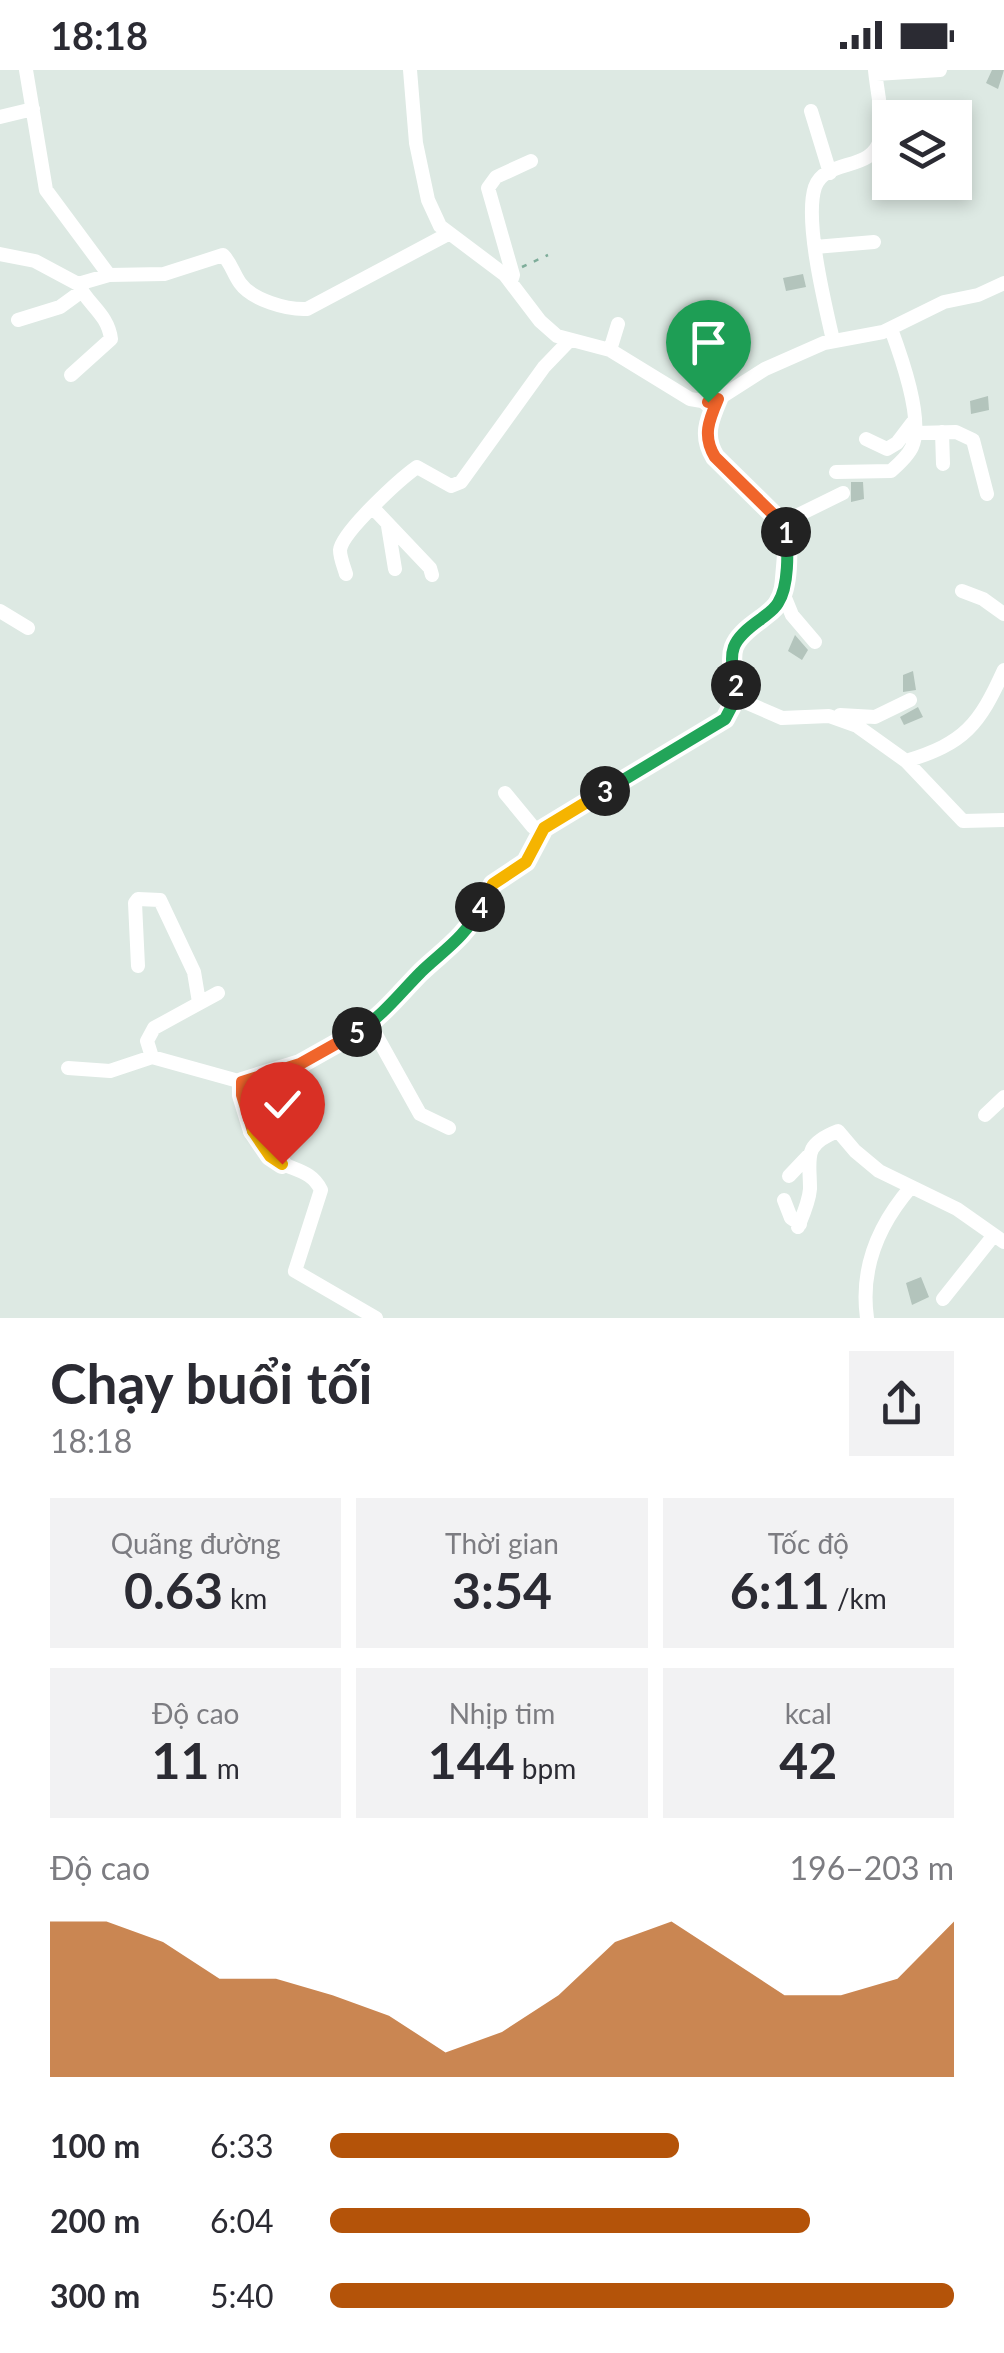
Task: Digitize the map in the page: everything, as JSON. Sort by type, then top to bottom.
[{"type":"street","points":[[26,70],[38,132],[38,162],[46,190],[109,275]]},
{"type":"street","points":[[410,70],[416,143],[428,200],[440,226],[512,278],[548,329],[569,341],[610,350],[690,399],[718,399],[765,368],[834,340],[891,329],[944,302],[978,295],[1004,282]]},
{"type":"street","points":[[878,100],[875,72],[940,70]]},
{"type":"street","points":[[0,117],[33,110]]},
{"type":"street","points":[[811,111],[830,173]]},
{"type":"street","points":[[834,340],[815,247],[814,190],[817,182],[830,173],[872,155]]},
{"type":"street","points":[[512,278],[488,188],[496,177],[531,160]]},
{"type":"street","points":[[18,320],[60,307],[80,288],[109,275],[164,274],[216,255],[222,256],[252,294],[286,308],[306,309],[448,234]]},
{"type":"street","points":[[815,247],[874,242]]},
{"type":"street","points":[[0,254],[34,261],[80,288],[100,310],[111,340],[70,375]]},
{"type":"street","points":[[610,350],[618,324]]},
{"type":"street","points":[[836,472],[891,471],[912,448],[915,428],[909,380],[891,329]]},
{"type":"street","points":[[346,574],[341,545],[373,508],[416,467],[451,486],[460,482],[544,367],[569,341]]},
{"type":"street","points":[[68,1068],[110,1071],[152,1058],[242,1082],[300,1064],[370,1024],[466,932],[487,890],[526,862],[544,828],[725,719],[736,698],[730,657],[734,644],[746,629],[775,608],[783,593],[787,542],[782,523],[708,446],[708,422],[718,399]]},
{"type":"street","points":[[866,439],[887,448],[915,428],[964,434],[973,440],[987,494]]},
{"type":"street","points":[[942,432],[943,464]]},
{"type":"street","points":[[782,523],[843,493]]},
{"type":"street","points":[[373,508],[430,568],[432,575]]},
{"type":"street","points":[[388,526],[395,569]]},
{"type":"street","points":[[962,591],[983,599],[1004,614]]},
{"type":"street","points":[[783,593],[792,615],[814,642]]},
{"type":"street","points":[[0,611],[28,628]]},
{"type":"street","points":[[906,761],[963,737],[986,711],[1004,670]]},
{"type":"street","points":[[736,698],[782,718],[875,717],[910,700]]},
{"type":"street","points":[[830,716],[857,726],[906,761],[963,821],[1004,820]]},
{"type":"street","points":[[505,792],[533,827],[544,828]]},
{"type":"street","points":[[138,966],[135,903],[138,899],[160,900],[194,972],[200,1002]]},
{"type":"street","points":[[152,1058],[147,1041],[154,1028],[218,993]]},
{"type":"street","points":[[370,1024],[420,1114],[448,1128]]},
{"type":"street","points":[[242,1082],[248,1121],[258,1142],[270,1156],[315,1179],[321,1190],[295,1271],[376,1318]]},
{"type":"street","points":[[985,1116],[1004,1097]]},
{"type":"street","points":[[789,1176],[814,1144],[838,1131],[867,1162],[957,1208],[999,1238],[943,1298]]},
{"type":"street","points":[[784,1200],[799,1226],[810,1189],[808,1156]]},
{"type":"street","points":[[867,1318],[864,1298],[869,1264],[882,1225],[911,1187]]},
{"type":"path","points":[[512,278],[548,255]]},
{"type":"building","points":[[992,70],[1004,70],[998,89],[986,83]]},
{"type":"building","points":[[803,274],[806,287],[786,291],[783,278]]},
{"type":"building","points":[[988,396],[989,410],[971,414],[970,401]]},
{"type":"building","points":[[851,482],[863,482],[864,499],[851,502]]},
{"type":"building","points":[[795,635],[808,650],[802,660],[788,651]]},
{"type":"building","points":[[913,671],[916,690],[903,692],[903,675]]},
{"type":"building","points":[[918,707],[923,717],[904,725],[900,717]]},
{"type":"building","points":[[921,1277],[929,1297],[912,1305],[906,1283]]},
{"type":"route","points":[[282,1164],[258,1142],[248,1121],[242,1082],[300,1064],[370,1024],[423,970],[458,942],[487,890],[526,862],[544,828],[725,719],[731,711],[736,698],[730,657],[734,644],[780,601],[787,542],[782,523],[708,446],[708,422],[718,399],[708,402]]}]
